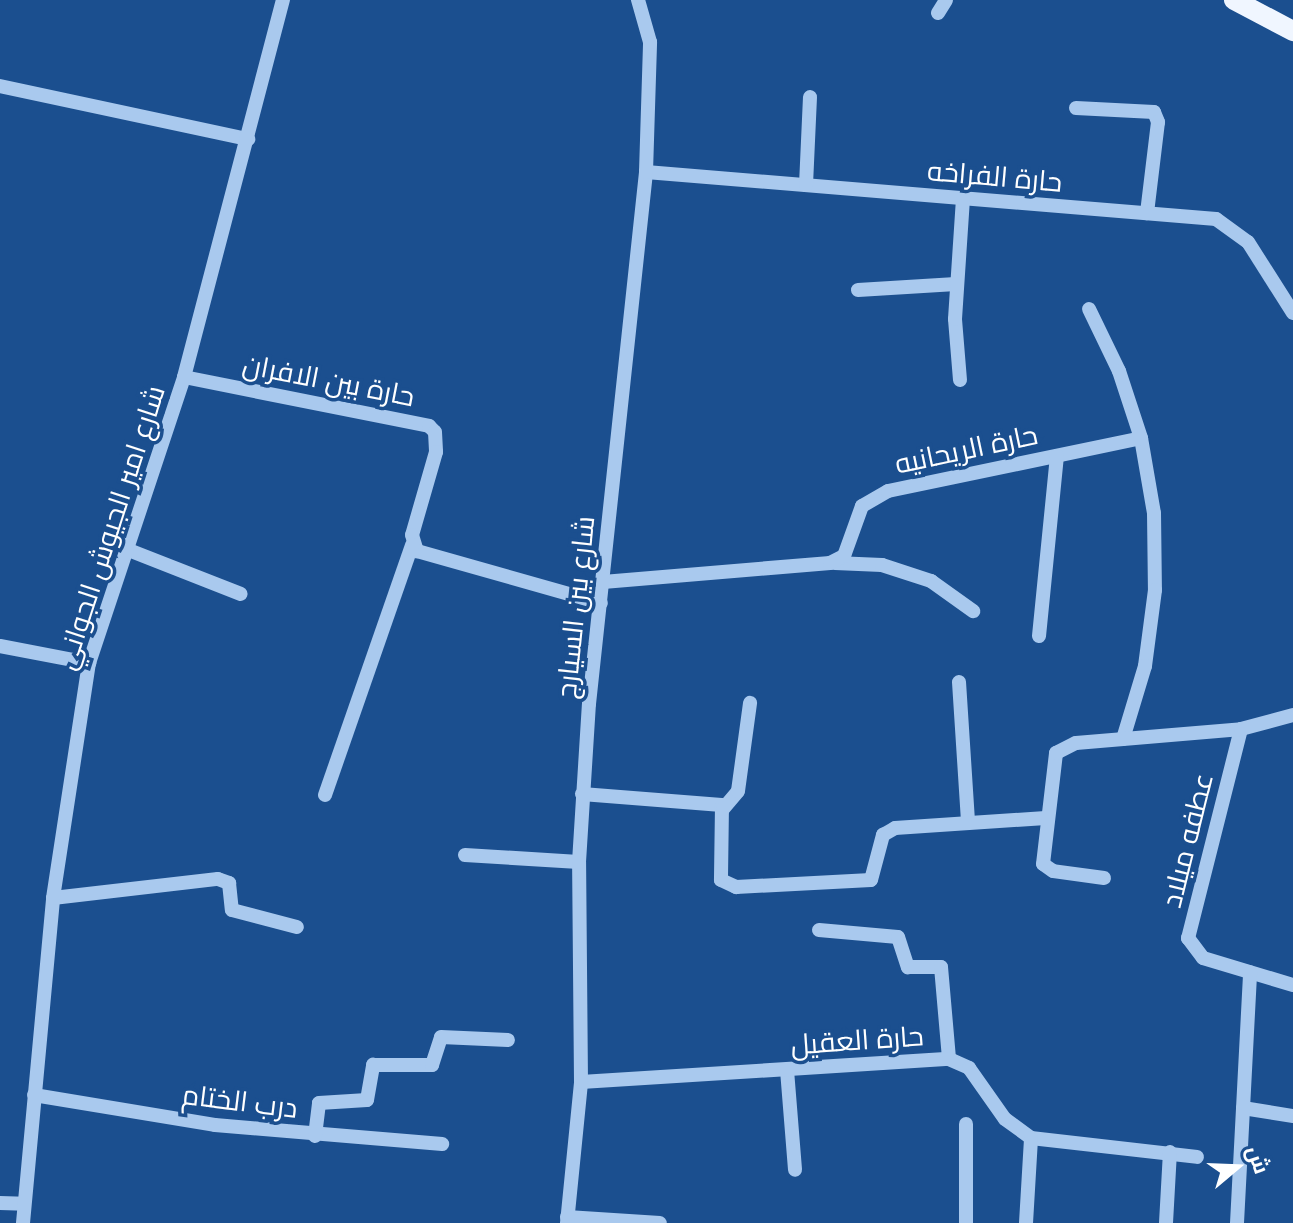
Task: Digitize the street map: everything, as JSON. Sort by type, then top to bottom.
[{"type":"main road","points":[[1234,0],[1293,31]]},
{"type":"street","name":"شارع امير الجيوش الجواني","points":[[23,1223],[53,898],[89,663],[184,377],[283,0]]},
{"type":"street","name":"شارع بين السيارج","points":[[567,1220],[581,1082],[579,862],[582,794],[646,172],[650,42],[638,0]]},
{"type":"street","points":[[938,13],[946,0]]},
{"type":"street","points":[[0,86],[248,139]]},
{"type":"street","points":[[806,185],[810,97]]},
{"type":"street","points":[[1076,108],[1154,112],[1158,122],[1147,213]]},
{"type":"street","name":"حارة الفراخه","points":[[646,172],[1216,219],[1238,230],[1293,313]]},
{"type":"street","points":[[960,380],[956,284],[963,198]]},
{"type":"street","points":[[858,290],[956,284]]},
{"type":"street","points":[[1089,309],[1119,371],[1141,438],[1154,513],[1155,590],[1145,666],[1123,739]]},
{"type":"street","name":"حارة بين الافران","points":[[184,377],[429,426],[436,452],[412,545]]},
{"type":"street","name":"حارة الريحانيه","points":[[830,563],[844,556],[862,506],[873,497],[1141,438]]},
{"type":"street","points":[[1039,636],[1057,456]]},
{"type":"street","points":[[412,545],[417,551],[601,603]]},
{"type":"street","points":[[325,795],[412,545]]},
{"type":"street","points":[[126,549],[241,594]]},
{"type":"street","points":[[603,582],[830,563],[882,565],[931,581],[973,611]]},
{"type":"street","points":[[0,646],[89,663]]},
{"type":"street","points":[[959,682],[968,823]]},
{"type":"street","points":[[750,703],[738,791],[723,809],[721,880],[736,887],[871,880],[887,831],[1046,818]]},
{"type":"street","points":[[1104,878],[1047,869],[1043,858],[1046,818],[1056,753],[1076,743],[1241,729],[1293,715]]},
{"type":"street","name":"عطفه ميلاد","points":[[1241,729],[1188,938],[1203,958],[1293,985]]},
{"type":"street","points":[[582,794],[716,803],[723,809]]},
{"type":"street","points":[[465,855],[579,862]]},
{"type":"street","points":[[53,898],[218,879],[229,883],[232,910],[297,927]]},
{"type":"street","points":[[819,930],[898,937],[908,967],[941,967],[949,1059]]},
{"type":"street","points":[[1237,1223],[1250,972]]},
{"type":"street","points":[[315,1136],[319,1103],[367,1100],[373,1065],[432,1065],[441,1037],[508,1040]]},
{"type":"street","name":"حارة العقيل","points":[[581,1082],[949,1059],[969,1068],[1005,1119],[1031,1138]]},
{"type":"street","points":[[787,1070],[795,1170]]},
{"type":"street","name":"درب الختام","points":[[34,1095],[315,1136],[442,1144]]},
{"type":"street","points":[[1243,1108],[1293,1116]]},
{"type":"street","points":[[966,1124],[966,1223]]},
{"type":"street","points":[[1026,1223],[1031,1138],[1197,1157]]},
{"type":"street","points":[[1166,1223],[1170,1152]]},
{"type":"street","points":[[0,1203],[24,1204]]},
{"type":"street","points":[[567,1220],[660,1223]]}]
